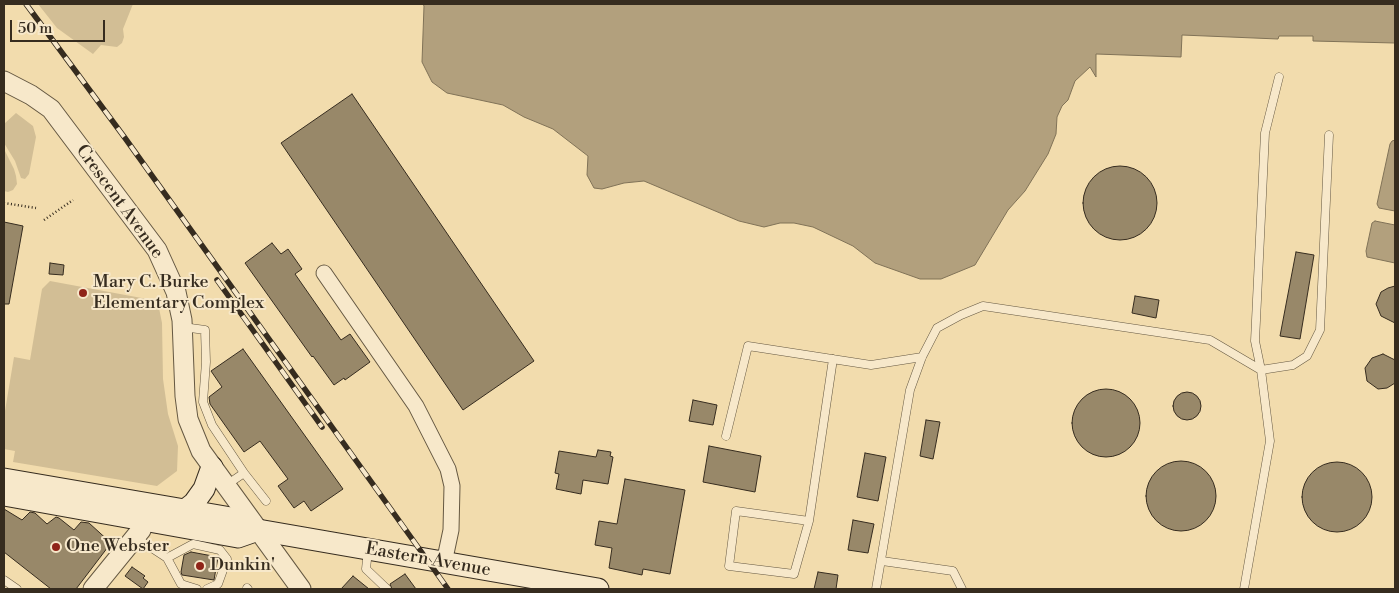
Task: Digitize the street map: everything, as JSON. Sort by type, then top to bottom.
[{"type":"main road","points":[[185,510],[194,503],[204,489],[212,467]]},
{"type":"main road","name":"Eastern Avenue","points":[[4,480],[143,520],[194,537],[238,536],[258,530]]},
{"type":"main road","name":"Eastern Avenue","points":[[4,495],[143,520],[185,510],[237,519],[258,530],[444,563],[514,578],[598,589]]},
{"type":"street","name":"Crescent Avenue","points":[[4,81],[31,95],[51,109],[157,250],[176,292],[182,327],[188,419],[201,451],[301,589]]},
{"type":"street","points":[[324,273],[416,406],[448,469],[452,486],[451,530],[444,563]]},
{"type":"street","points":[[93,589],[143,520]]},
{"type":"lane","points":[[1244,589],[1270,441],[1261,370],[1255,341],[1265,134],[1279,77]]},
{"type":"lane","points":[[876,589],[910,390],[922,357],[937,328],[983,306],[1210,340],[1261,370],[1293,365],[1307,356],[1320,330],[1330,135]]},
{"type":"lane","points":[[182,327],[205,330],[206,362],[203,402],[212,425],[244,473],[266,501]]},
{"type":"lane","points":[[726,436],[748,346],[871,365],[922,357]]},
{"type":"lane","points":[[810,521],[736,511],[730,566],[794,574],[810,521],[833,359]]},
{"type":"lane","points":[[225,486],[244,473]]},
{"type":"lane","points":[[143,520],[182,584],[197,589]]},
{"type":"lane","points":[[167,558],[194,537],[220,550],[227,559],[218,584],[207,589]]},
{"type":"lane","points":[[368,550],[366,569],[387,589]]},
{"type":"lane","points":[[882,561],[954,572],[962,589]]},
{"type":"lane","points":[[4,580],[17,589]]},
{"type":"path","points":[[44,220],[73,200]]},
{"type":"path","points":[[4,203],[36,208]]},
{"type":"shaded area","points":[[38,4],[133,4],[123,29],[124,37],[122,43],[117,47],[101,45],[93,54],[57,28]]},
{"type":"shaded area","points":[[423,4],[1395,4],[1395,43],[1313,41],[1313,36],[1279,36],[1278,39],[1182,35],[1181,57],[1096,54],[1096,77],[1090,67],[1075,81],[1068,100],[1062,106],[1057,117],[1056,134],[1048,154],[1025,191],[1008,210],[975,265],[941,279],[920,279],[875,263],[853,246],[813,227],[794,223],[780,223],[764,227],[739,221],[644,181],[624,183],[602,189],[594,188],[587,175],[588,156],[553,129],[524,117],[503,105],[447,93],[432,82],[422,62]]},
{"type":"shaded area","points":[[16,113],[33,126],[36,137],[29,174],[25,179],[21,178],[15,161],[4,143],[4,124]]},
{"type":"shaded area","points":[[1395,140],[1395,211],[1379,208],[1377,204],[1390,144]]},
{"type":"shaded area","points":[[4,149],[14,169],[17,184],[13,190],[8,192],[4,191]]},
{"type":"shaded area","points":[[1375,221],[1395,225],[1395,263],[1367,257],[1366,251],[1372,223]]},
{"type":"shaded area","points":[[50,281],[147,299],[159,308],[162,323],[163,379],[168,414],[178,446],[177,471],[157,486],[13,462],[15,451],[4,449],[4,417],[14,357],[30,360],[42,289]]},
{"type":"building","points":[[352,94],[534,361],[463,410],[281,143]]},
{"type":"building","points":[[1120,166],[1134,169],[1146,177],[1154,189],[1157,203],[1154,217],[1146,229],[1134,237],[1120,240],[1106,237],[1094,229],[1086,217],[1083,203],[1086,189],[1094,177],[1106,169]]},
{"type":"building","points":[[4,222],[23,226],[9,304],[4,304]]},
{"type":"building","points":[[272,243],[281,254],[288,249],[302,269],[295,274],[341,340],[350,334],[370,362],[345,380],[344,378],[334,385],[245,263]]},
{"type":"building","points":[[1296,252],[1314,255],[1300,339],[1280,336]]},
{"type":"building","points":[[50,263],[64,265],[63,275],[49,274]]},
{"type":"building","points":[[1395,286],[1395,323],[1381,316],[1376,304],[1381,292]]},
{"type":"building","points":[[1135,296],[1159,300],[1156,318],[1132,313]]},
{"type":"building","points":[[243,349],[343,489],[311,511],[304,501],[294,508],[278,486],[288,479],[260,441],[244,452],[210,404],[209,397],[222,387],[211,371]]},
{"type":"building","points":[[1383,354],[1395,360],[1395,383],[1387,388],[1378,389],[1367,381],[1365,368],[1372,358]]},
{"type":"building","points":[[1106,389],[1119,392],[1130,399],[1137,410],[1140,423],[1137,436],[1130,447],[1119,454],[1106,457],[1093,454],[1082,447],[1075,436],[1072,423],[1075,410],[1082,399],[1093,392]]},
{"type":"building","points":[[1187,392],[1197,396],[1201,406],[1197,416],[1187,420],[1177,416],[1173,406],[1177,396]]},
{"type":"building","points":[[693,400],[717,405],[713,425],[689,421]]},
{"type":"building","points":[[926,420],[940,422],[933,459],[920,456]]},
{"type":"building","points":[[709,446],[761,456],[755,492],[703,482]]},
{"type":"building","points":[[598,450],[611,452],[610,456],[613,457],[608,484],[583,480],[581,494],[556,489],[559,474],[555,473],[559,451],[596,457]]},
{"type":"building","points":[[865,453],[886,457],[878,501],[857,497]]},
{"type":"building","points":[[1181,461],[1194,464],[1206,471],[1213,483],[1216,496],[1213,509],[1206,521],[1194,528],[1181,531],[1168,528],[1156,521],[1149,509],[1146,496],[1149,483],[1156,471],[1168,464]]},
{"type":"building","points":[[1337,462],[1350,465],[1362,472],[1369,484],[1372,497],[1369,510],[1362,522],[1350,529],[1337,532],[1324,529],[1312,522],[1305,510],[1302,497],[1305,484],[1312,472],[1324,465]]},
{"type":"building","points":[[625,479],[685,490],[670,574],[643,569],[642,575],[609,568],[612,548],[595,545],[599,521],[617,524]]},
{"type":"building","name":"One Webster","points":[[4,509],[22,520],[30,512],[35,513],[47,524],[56,517],[74,530],[81,522],[89,523],[111,543],[76,589],[51,589],[4,552]]},
{"type":"building","points":[[853,520],[874,524],[868,553],[848,550]]},
{"type":"building","name":"Dunkin'","points":[[191,552],[218,557],[214,580],[182,575],[184,555]]},
{"type":"building","points":[[132,567],[145,576],[143,578],[148,582],[143,589],[125,576]]},
{"type":"building","points":[[818,572],[838,575],[836,589],[814,589]]},
{"type":"building","points":[[405,574],[416,589],[392,589],[390,584]]},
{"type":"building","points":[[353,576],[369,589],[341,589]]},
{"type":"railway","points":[[26,4],[125,138],[448,589]]},
{"type":"railway","points":[[217,280],[322,427]]},
{"type":"place","name":"Mary C. Burke Elementary Complex","points":[[83,293]]},
{"type":"place","name":"One Webster","points":[[56,547]]},
{"type":"place","name":"Dunkin'","points":[[200,566]]}]
